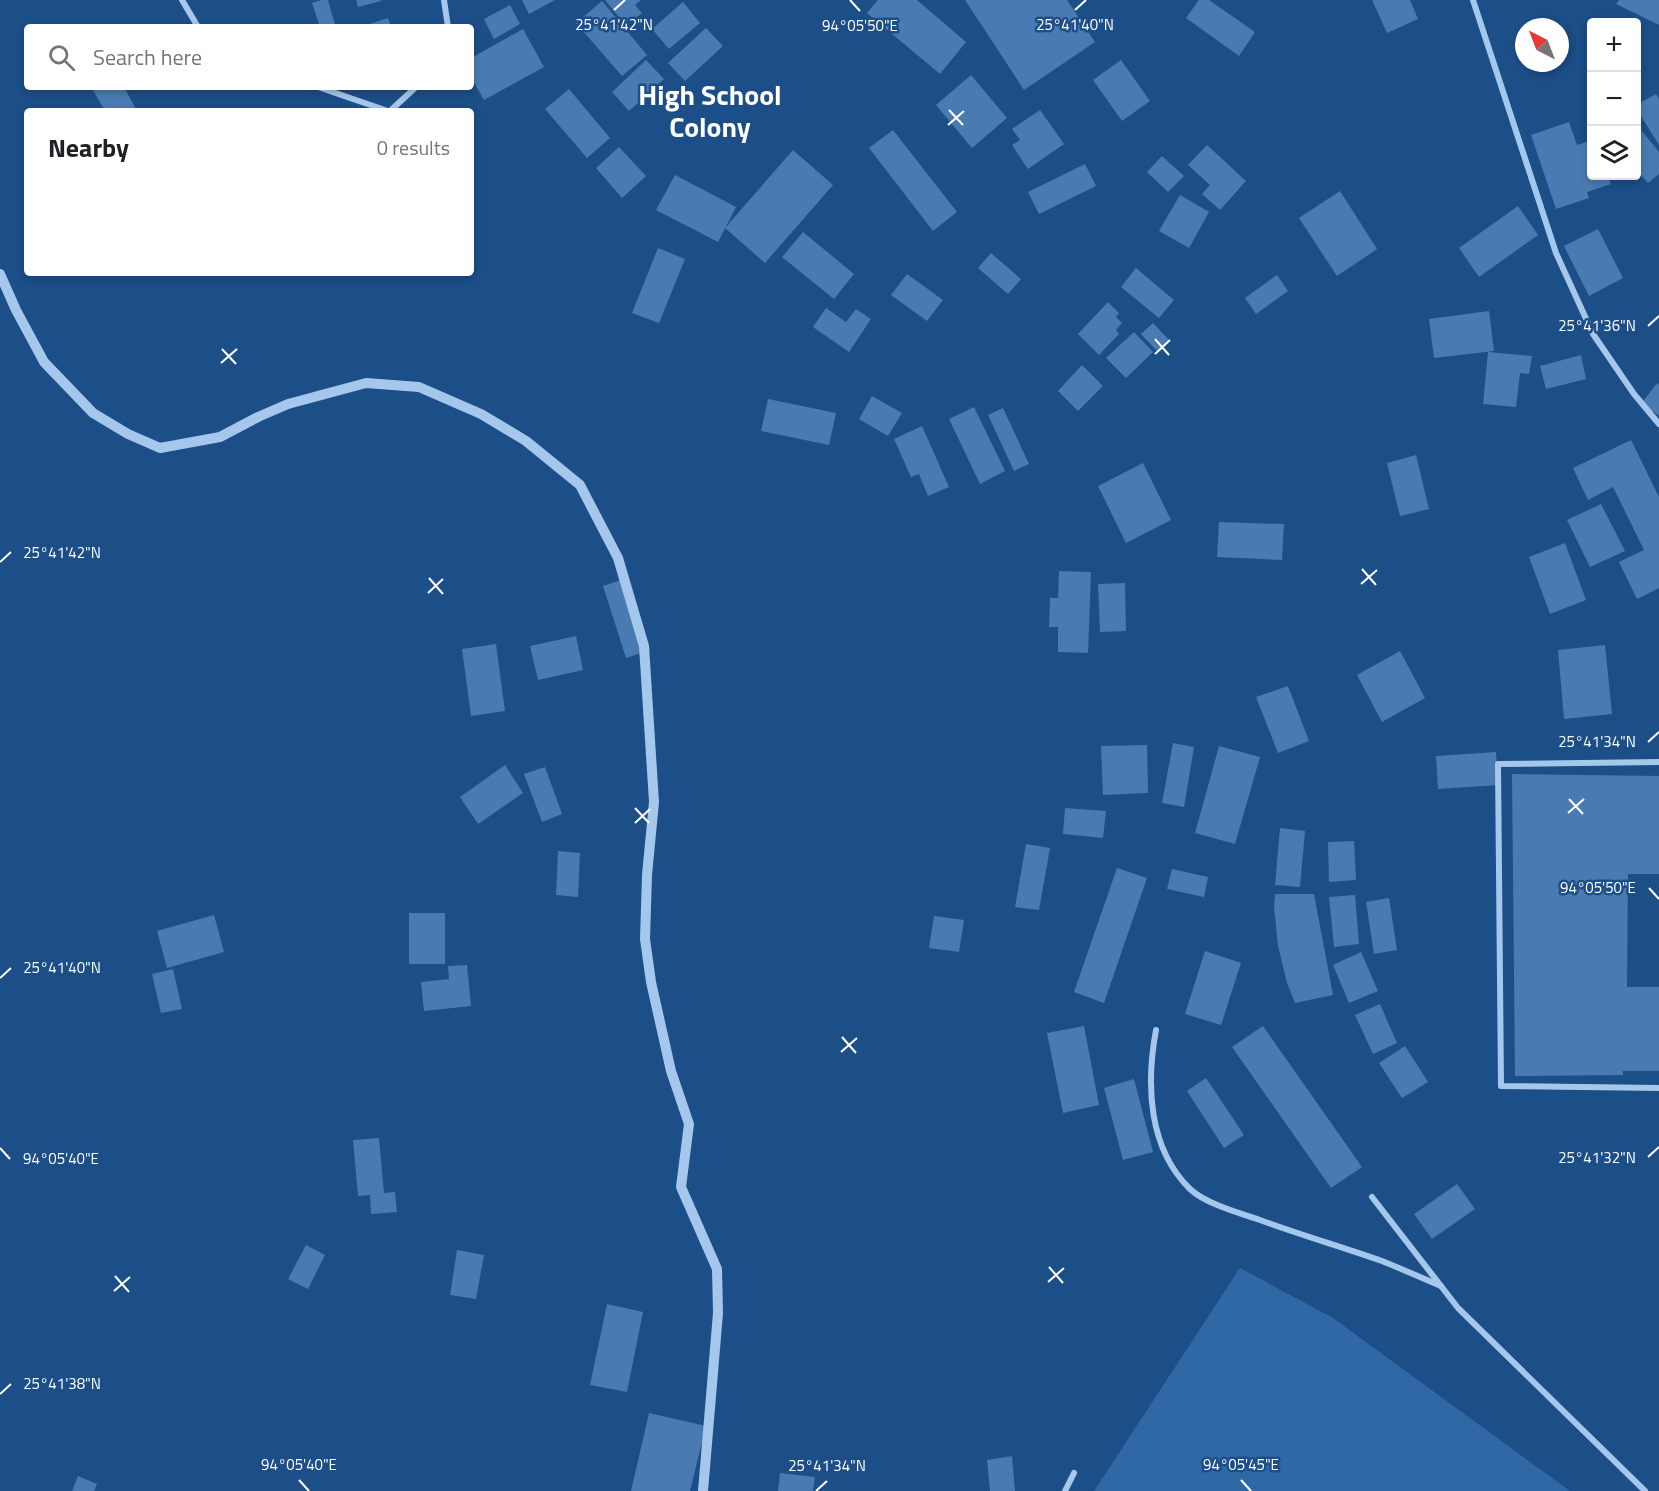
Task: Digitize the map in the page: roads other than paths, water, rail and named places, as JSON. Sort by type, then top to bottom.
[{"type":"street","points":[[182,0],[196,24]]},
{"type":"street","points":[[444,0],[448,24]]},
{"type":"street","points":[[1473,0],[1556,253],[1593,334],[1634,394],[1659,424]]},
{"type":"street","points":[[327,90],[380,108]]},
{"type":"street","points":[[392,108],[413,90]]},
{"type":"street","points":[[0,274],[44,362],[93,413],[128,434],[160,448],[220,437],[288,404],[366,383],[420,387],[481,414],[526,441],[580,485],[618,558],[644,646],[654,802],[646,875],[645,939],[651,982],[671,1071],[689,1124],[681,1187],[717,1269],[718,1313],[703,1491]]},
{"type":"street","points":[[1659,762],[1498,764],[1498,776],[1501,1086],[1659,1088]]},
{"type":"street","points":[[1156,1030],[1152,1048],[1151,1091],[1156,1132],[1170,1165],[1191,1190],[1217,1204],[1297,1234],[1384,1262],[1441,1286]]},
{"type":"street","points":[[1372,1197],[1458,1308],[1645,1491]]},
{"type":"street","points":[[1065,1491],[1074,1473]]},
{"type":"district","name":"High School Colony","points":[[710,110]]}]
